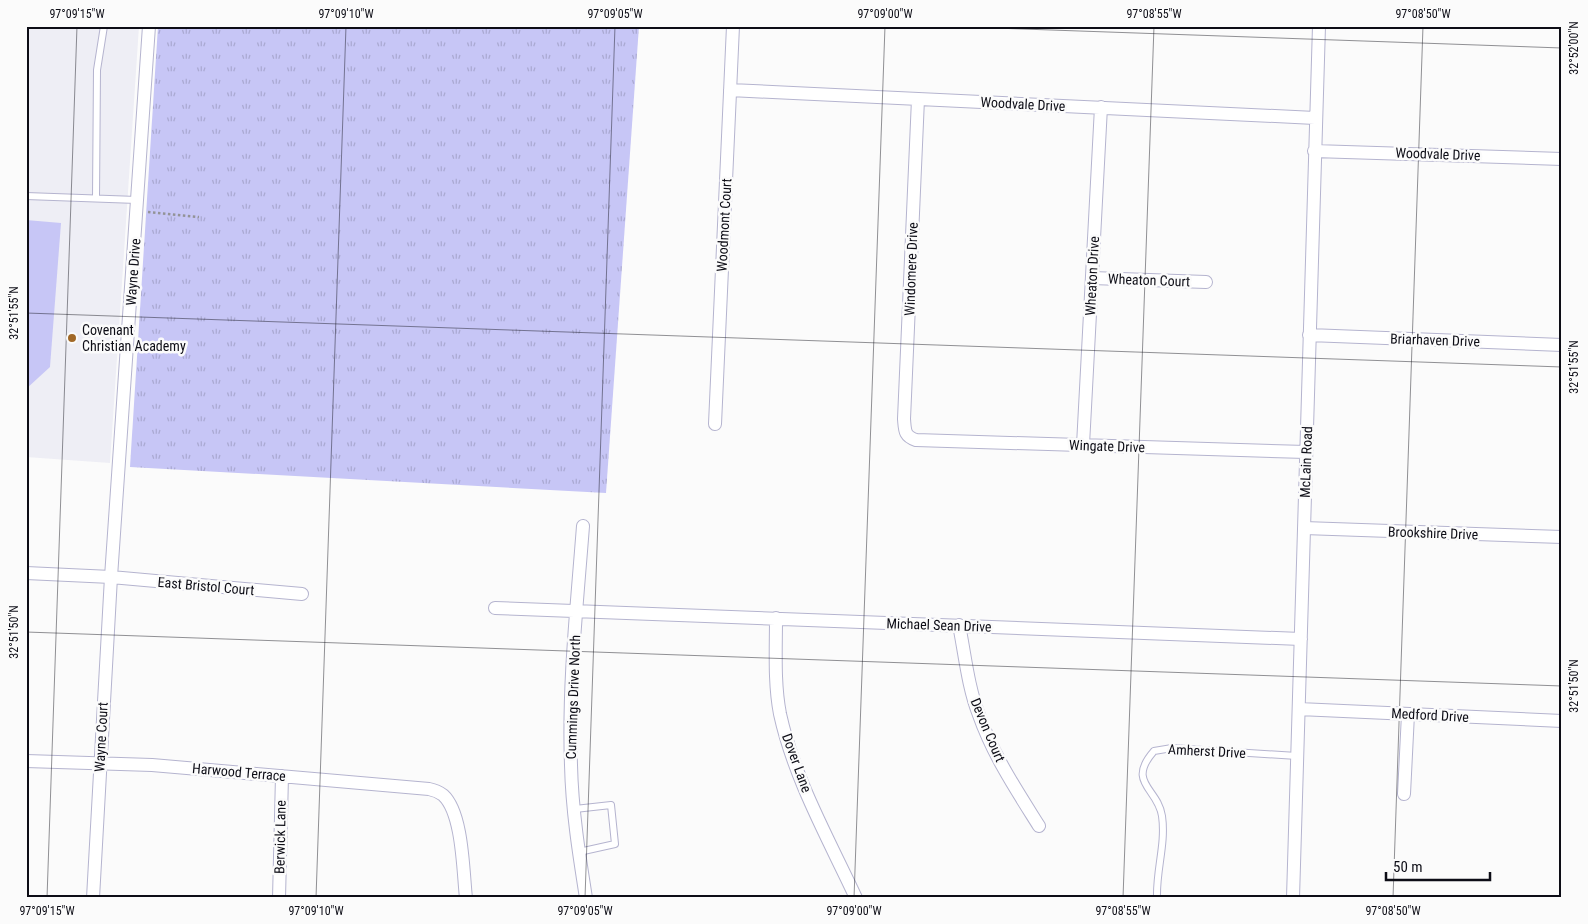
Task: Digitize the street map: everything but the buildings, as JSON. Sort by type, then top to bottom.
[{"type":"street","name":"Wayne Drive","points":[[111,577],[149,26]]},
{"type":"street","name":"Woodmont Court","points":[[715,424],[733,26]]},
{"type":"street","name":"McLain Road","points":[[1293,898],[1319,26]]},
{"type":"street","name":"Woodvale Drive","points":[[730,90],[1315,118]]},
{"type":"street","name":"Windomere Drive","points":[[909,438],[905,432],[904,419],[918,99]]},
{"type":"street","name":"Wheaton Drive","points":[[1083,445],[1101,108]]},
{"type":"street","name":"Woodvale Drive","points":[[1314,150],[1562,160]]},
{"type":"street","name":"Wheaton Court","points":[[1092,278],[1206,282]]},
{"type":"street","name":"Briarhaven Drive","points":[[1309,336],[1562,346]]},
{"type":"street","name":"Wingate Drive","points":[[909,438],[916,440],[1306,452]]},
{"type":"street","name":"Cummings Drive North","points":[[583,526],[570,719],[574,809],[578,852],[586,898]]},
{"type":"street","name":"Brookshire Drive","points":[[1304,528],[1562,537]]},
{"type":"street","name":"East Bristol Court","points":[[26,573],[111,577],[302,594]]},
{"type":"street","name":"Wayne Court","points":[[93,898],[111,577]]},
{"type":"street","name":"Michael Sean Drive","points":[[494,608],[1301,640]]},
{"type":"street","name":"Dover Lane","points":[[776,618],[776,686],[787,741],[799,776],[856,898]]},
{"type":"street","name":"Devon Court","points":[[959,626],[978,715],[1013,785],[1039,826]]},
{"type":"street","name":"Medford Drive","points":[[1299,709],[1562,721]]},
{"type":"street","points":[[1404,794],[1408,714]]},
{"type":"street","name":"Harwood Terrace","points":[[26,762],[100,764],[282,776],[429,789],[442,794],[448,800],[454,812],[461,845],[466,898]]},
{"type":"street","name":"Berwick Lane","points":[[279,898],[282,776]]},
{"type":"lane","points":[[96,198],[97,70],[104,26]]},
{"type":"lane","points":[[26,196],[96,198],[137,206]]},
{"type":"lane","name":"Amherst Drive","points":[[1157,898],[1156,883],[1162,862],[1162,814],[1142,776],[1144,762],[1154,750],[1172,748],[1297,756]]},
{"type":"lane","points":[[574,809],[611,805],[615,844],[578,852]]},
{"type":"path","points":[[137,206],[199,217]]},
{"type":"shaded area","name":"Covenant Christian Academy","points":[[26,26],[139,26],[110,463],[26,457]]},
{"type":"green space","points":[[158,26],[639,26],[606,493],[130,467]]},
{"type":"green space","points":[[26,220],[61,223],[50,367],[26,389]]},
{"type":"place","name":"Covenant Christian Academy","points":[[72,338]]}]
